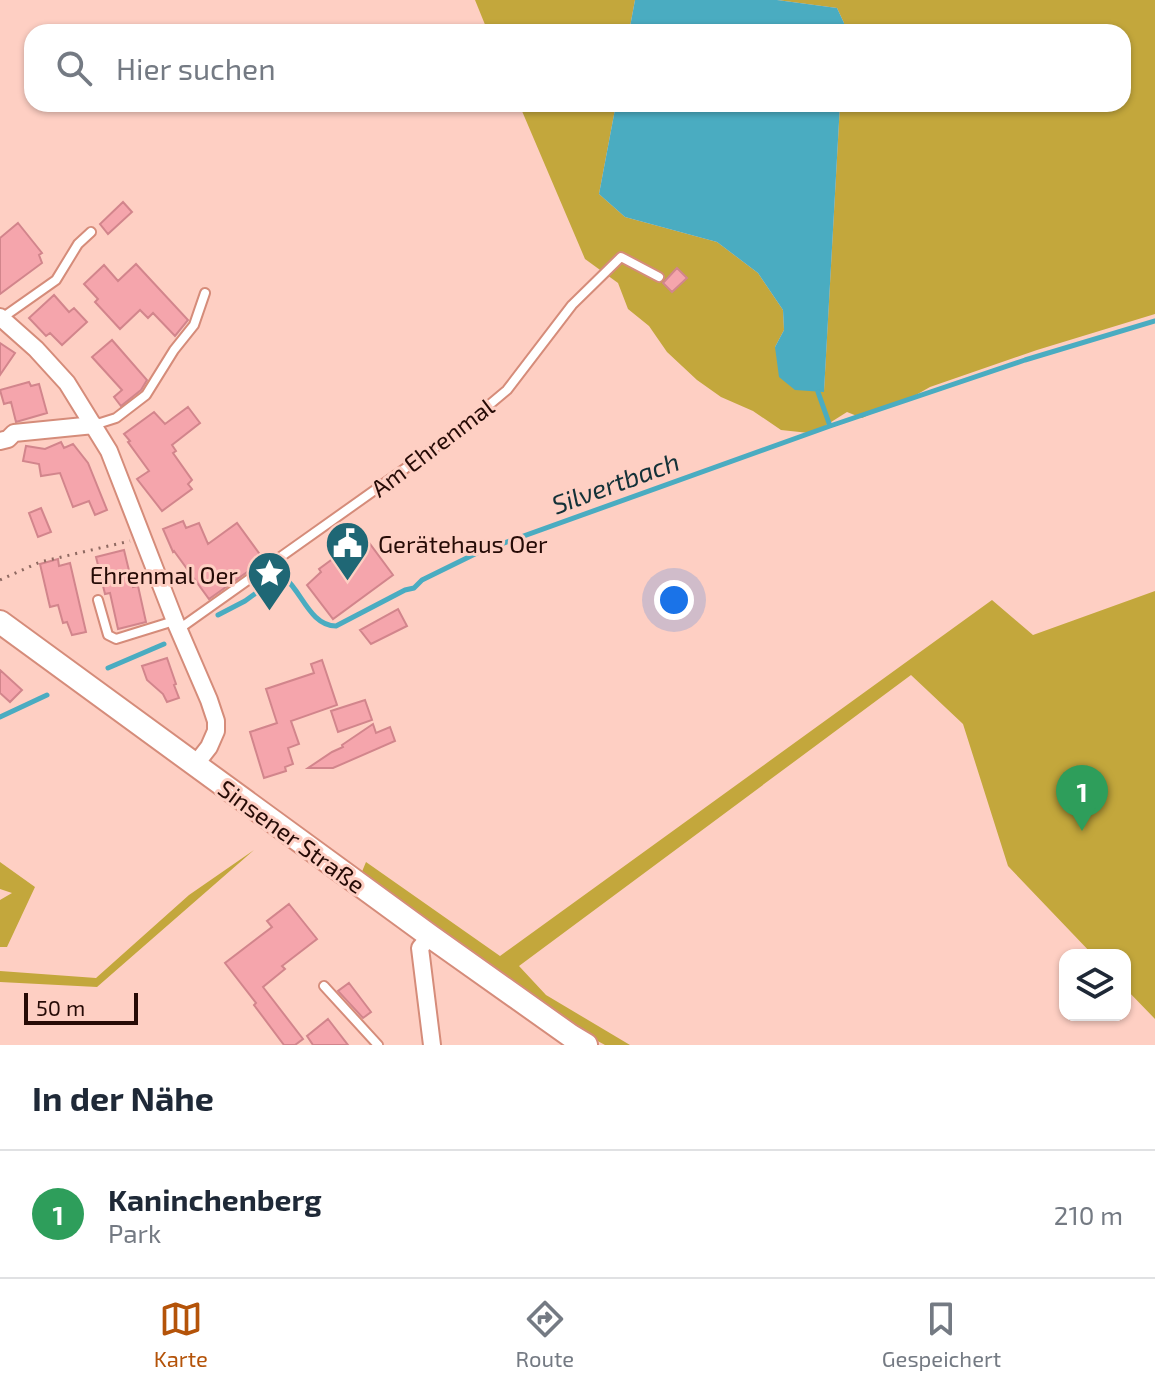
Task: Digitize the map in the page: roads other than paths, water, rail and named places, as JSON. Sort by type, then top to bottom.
[{"type":"main road","name":"Sinsener Straße","points":[[0,622],[430,936],[586,1045]]},
{"type":"street","points":[[1,318],[36,349],[67,383],[114,464],[216,721],[216,731],[209,747],[195,765]]},
{"type":"street","points":[[0,441],[14,433],[94,425]]},
{"type":"street","points":[[430,936],[420,948],[432,1045]]},
{"type":"lane","points":[[1,318],[56,280],[78,244],[91,232]]},
{"type":"lane","name":"Am Ehrenmal","points":[[177,625],[484,410],[507,390],[572,305],[621,257],[659,277]]},
{"type":"lane","points":[[94,425],[116,418],[146,395],[194,325],[205,293]]},
{"type":"lane","points":[[98,600],[108,635],[116,639],[177,625]]},
{"type":"lane","points":[[324,986],[378,1045]]},
{"type":"water","points":[[635,0],[777,0],[837,8],[844,23],[844,24],[630,24]]},
{"type":"water","points":[[614,112],[840,112],[824,392],[795,390],[779,377],[775,347],[784,330],[783,310],[758,273],[717,242],[625,217],[599,194]]},
{"type":"waterway","name":"Silvertbach","points":[[218,615],[245,601],[274,580],[286,579],[313,615],[327,625],[336,626],[479,552],[830,426],[1025,360],[1155,321]]},
{"type":"waterway","name":"Silvertbach","points":[[818,392],[830,426]]},
{"type":"waterway","name":"Silvertbach","points":[[108,668],[164,644]]},
{"type":"waterway","name":"Silvertbach","points":[[0,717],[47,695]]},
{"type":"place","name":"Gerätehaus Oer","points":[[347,582]]},
{"type":"place","name":"Ehrenmal Oer","points":[[269,613]]},
{"type":"place","name":"Kaninchenberg","points":[[1082,831]]}]
